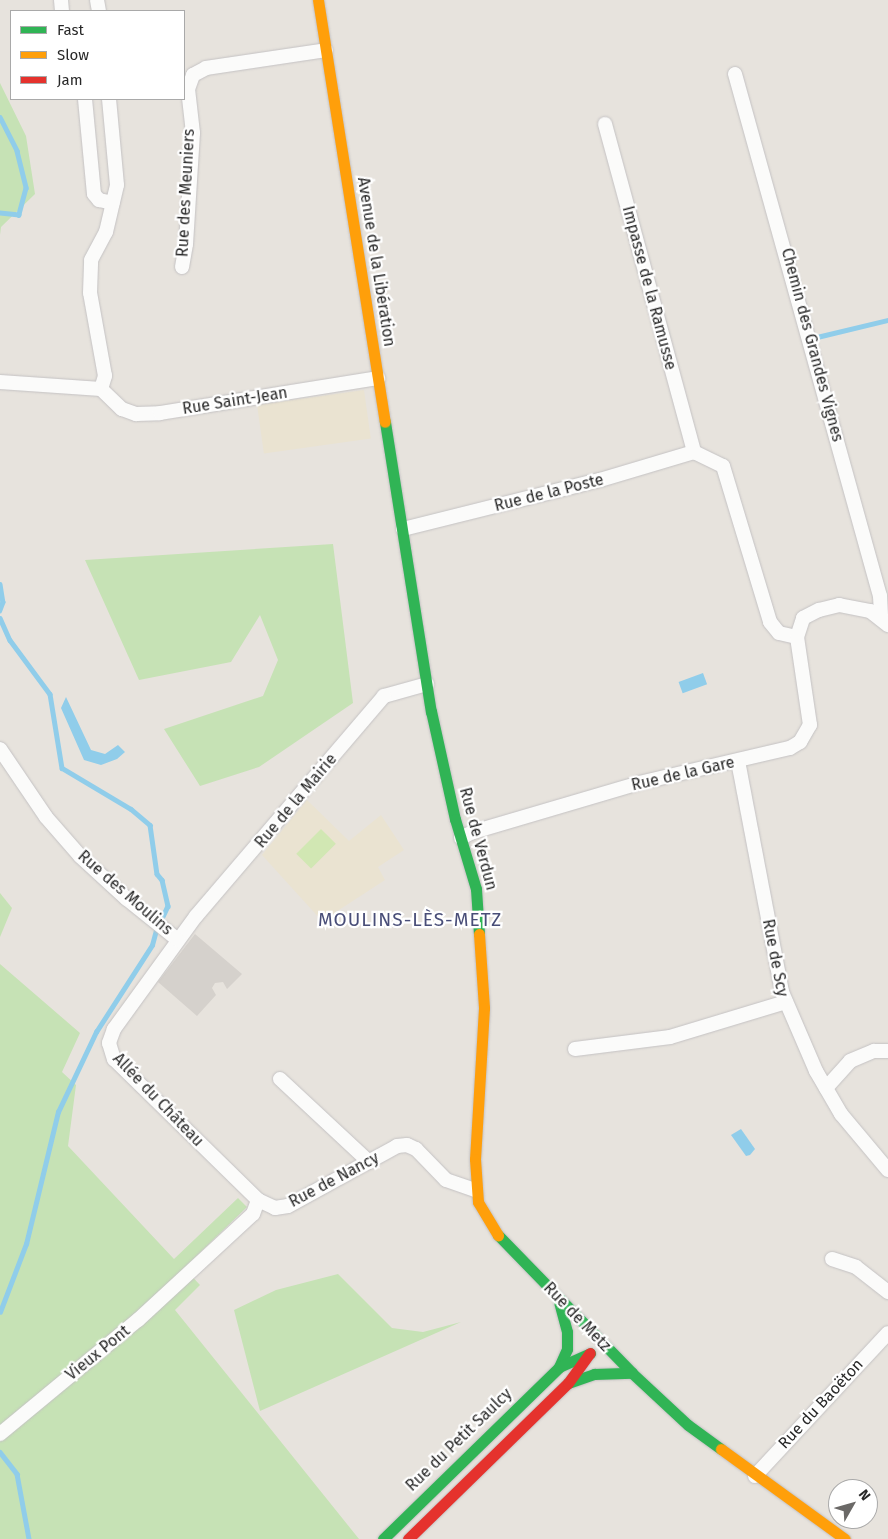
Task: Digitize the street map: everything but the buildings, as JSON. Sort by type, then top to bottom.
[{"type":"main road","name":"Avenue de la Libération","points":[[318,0],[403,529]]},
{"type":"main road","name":"Rue de Verdun","points":[[403,529],[437,743],[476,889],[482,966],[483,1051],[475,1190]]},
{"type":"main road","name":"Rue de Metz","points":[[475,1190],[483,1214],[499,1237],[632,1373],[688,1425],[755,1476],[845,1539]]},
{"type":"main road","name":"Rue du Petit Saulcy","points":[[558,1298],[567,1332],[566,1349],[559,1367]]},
{"type":"main road","name":"Rue du Petit Saulcy","points":[[408,1539],[568,1382],[601,1342]]},
{"type":"main road","name":"Rue du Petit Saulcy","points":[[383,1539],[559,1367],[590,1353]]},
{"type":"main road","points":[[568,1382],[601,1374],[632,1373]]},
{"type":"street","name":"Rue des Meuniers","points":[[182,267],[186,244],[193,133],[188,90],[193,75],[206,68],[326,50]]},
{"type":"street","name":"Chemin des Grandes Vignes","points":[[736,74],[880,596],[884,620]]},
{"type":"street","points":[[85,100],[94,194],[99,200],[113,203]]},
{"type":"street","points":[[0,382],[101,389],[105,376],[91,302],[91,260],[106,232],[117,185],[109,100]]},
{"type":"street","name":"Impasse de la Ramusse","points":[[605,124],[694,452]]},
{"type":"street","name":"Rue Saint-Jean","points":[[101,389],[122,409],[136,414],[160,413],[378,378]]},
{"type":"street","points":[[694,452],[723,466],[770,622],[779,634],[797,637],[804,618],[819,610],[838,605],[856,607],[884,620]]},
{"type":"street","name":"Rue de la Poste","points":[[403,529],[600,480],[694,452]]},
{"type":"street","name":"Rue de la Gare","points":[[461,838],[473,832],[639,783],[790,748],[806,734],[811,716],[797,637]]},
{"type":"street","name":"Rue de la Mairie","points":[[178,940],[384,696],[427,684]]},
{"type":"street","name":"Rue des Moulins","points":[[0,749],[46,816],[80,856],[127,899],[178,940]]},
{"type":"street","name":"Rue de Scy","points":[[575,1049],[670,1037],[786,1002],[779,980],[738,761]]},
{"type":"street","name":"Allée du Château","points":[[178,940],[110,1035],[110,1051],[258,1200]]},
{"type":"street","points":[[786,1002],[826,1088],[841,1114],[888,1170]]},
{"type":"street","points":[[826,1088],[850,1061],[874,1051],[888,1051]]},
{"type":"street","points":[[280,1080],[369,1162]]},
{"type":"street","name":"Rue de Nancy","points":[[258,1200],[275,1208],[288,1206],[397,1146],[407,1145],[416,1149],[446,1180],[475,1190]]},
{"type":"street","name":"Vieux Pont","points":[[0,1434],[193,1269],[253,1214],[258,1200]]},
{"type":"street","points":[[832,1259],[856,1267],[888,1292]]},
{"type":"street","name":"Rue du Baoëton","points":[[755,1476],[888,1333]]},
{"type":"shaded area","points":[[364,390],[371,439],[264,454],[257,405]]},
{"type":"shaded area","points":[[307,800],[349,841],[381,815],[404,850],[378,867],[385,880],[322,921],[262,855]]},
{"type":"shaded area","points":[[195,934],[242,974],[227,989],[223,982],[215,983],[212,988],[216,995],[197,1016],[158,982]]},
{"type":"green space","points":[[0,83],[26,136],[35,194],[1,227],[0,235]]},
{"type":"green space","points":[[333,544],[353,703],[259,767],[200,786],[164,729],[263,696],[278,660],[260,615],[231,662],[139,680],[85,560]]},
{"type":"green space","points":[[321,829],[336,844],[311,869],[296,854]]},
{"type":"green space","points":[[0,893],[12,908],[0,937]]},
{"type":"green space","points":[[0,964],[80,1033],[62,1072],[76,1085],[68,1146],[174,1259],[238,1198],[247,1207],[184,1268],[200,1285],[175,1310],[359,1539],[0,1539]]},
{"type":"green space","points":[[338,1274],[392,1328],[423,1332],[461,1322],[260,1411],[234,1310],[276,1290]]},
{"type":"water","points":[[703,673],[707,684],[683,693],[679,682]]},
{"type":"water","points":[[66,697],[91,750],[105,754],[118,745],[125,752],[117,759],[101,765],[84,760],[61,708]]},
{"type":"water","points":[[741,1129],[755,1149],[750,1155],[746,1156],[731,1135]]},
{"type":"waterway","points":[[0,117],[17,151],[26,188],[19,215],[0,213]]},
{"type":"waterway","points":[[817,337],[888,320]]},
{"type":"waterway","points":[[0,584],[3,602],[0,610]]},
{"type":"waterway","points":[[0,618],[10,640],[50,694],[62,768],[131,809],[150,825],[157,874],[162,880],[168,906],[162,919]]},
{"type":"waterway","points":[[0,1312],[26,1244],[58,1112],[96,1032],[152,945],[156,930]]},
{"type":"waterway","points":[[0,1452],[17,1474],[29,1539]]},
{"type":"traffic: fast","points":[[385,422],[431,711],[455,819],[476,889],[479,934]]},
{"type":"traffic: fast","points":[[498,1235],[632,1373],[688,1425],[721,1449]]},
{"type":"traffic: fast","points":[[558,1298],[567,1332],[567,1349],[559,1367]]},
{"type":"traffic: fast","points":[[383,1539],[559,1367],[590,1353]]},
{"type":"traffic: fast","points":[[568,1383],[594,1374],[632,1373]]},
{"type":"traffic: slow","points":[[318,0],[385,422]]},
{"type":"traffic: slow","points":[[479,934],[484,1008],[475,1159],[478,1202],[498,1235]]},
{"type":"traffic: slow","points":[[721,1449],[845,1539]]},
{"type":"traffic: jam","points":[[408,1539],[568,1383],[590,1353]]},
{"type":"district","name":"MOULINS-LÈS-METZ","points":[[410,920]]}]
